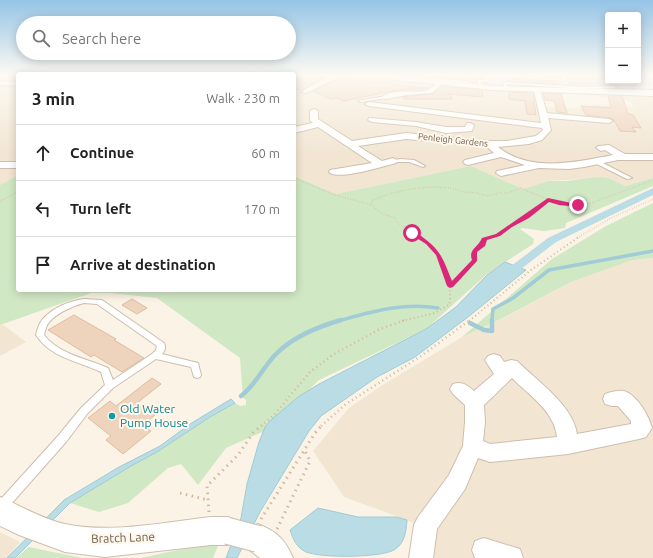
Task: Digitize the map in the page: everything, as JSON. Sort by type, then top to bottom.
[{"type":"street","points":[[369,104],[546,126],[540,101]]},
{"type":"street","points":[[310,113],[314,120],[319,124],[352,144],[380,164]]},
{"type":"street","points":[[544,116],[609,120]]},
{"type":"street","points":[[372,120],[416,124],[437,129],[469,129],[470,125]]},
{"type":"street","points":[[296,130],[319,124]]},
{"type":"street","name":"Penleigh Gardens","points":[[352,144],[406,136],[433,137],[489,144],[507,144],[539,138],[547,130],[546,126]]},
{"type":"street","points":[[433,137],[437,129]]},
{"type":"street","points":[[489,144],[496,151],[503,154],[524,162],[539,165],[581,165],[623,157],[653,157]]},
{"type":"street","points":[[601,148],[606,147],[623,157]]},
{"type":"street","points":[[468,162],[503,154]]},
{"type":"street","points":[[334,172],[355,170],[397,161]]},
{"type":"street","points":[[0,166],[16,165]]},
{"type":"street","points":[[501,173],[539,165]]},
{"type":"street","points":[[421,558],[426,525],[457,482],[473,446],[475,422],[466,396],[504,376],[502,363],[558,412],[566,427],[568,445]]},
{"type":"street","points":[[473,446],[490,453],[568,445],[639,431],[642,428],[640,418],[622,398],[612,399]]},
{"type":"street","name":"Bratch Lane","points":[[0,510],[64,538],[106,542],[220,531]]},
{"type":"street","points":[[220,531],[265,544]]},
{"type":"street","points":[[484,550],[511,558]]},
{"type":"lane","points":[[397,161],[405,157]]},
{"type":"lane","points":[[397,161],[413,161],[423,166]]},
{"type":"lane","points":[[597,162],[629,178]]},
{"type":"lane","points":[[0,510],[62,439],[84,410],[110,386],[155,356],[160,351],[161,345],[99,302],[84,301],[73,303],[54,314],[45,322],[40,335],[43,340],[58,352],[105,370],[110,386]]},
{"type":"lane","points":[[155,356],[195,365],[197,375]]},
{"type":"path","points":[[220,531],[208,500],[207,486],[238,455],[253,433],[274,415],[310,372],[334,354],[380,329],[418,316],[434,314],[449,305],[451,300],[450,286],[439,255],[428,243],[403,227],[396,221],[395,218],[381,213],[372,206],[335,195],[296,179]]},
{"type":"path","points":[[372,206],[372,201],[378,196],[411,189],[432,187],[452,188],[463,192],[488,196],[508,193],[521,188],[548,200],[559,203],[572,205],[589,204],[606,196],[653,180]]},
{"type":"path","points":[[0,201],[16,193]]},
{"type":"path","points":[[265,544],[262,518],[320,427],[364,391],[420,358],[439,344],[546,259],[605,222],[653,199]]},
{"type":"path","points":[[450,286],[475,260],[473,256],[474,252],[483,245],[484,239],[498,235],[510,226],[527,217],[548,200]]},
{"type":"path","points":[[265,544],[281,523],[310,460],[305,451]]},
{"type":"path","points":[[180,493],[208,500]]},
{"type":"shaded area","points":[[0,101],[16,101],[16,176],[0,185]]},
{"type":"shaded area","points":[[296,101],[538,101],[539,106],[593,109],[592,104],[634,107],[630,101],[653,101],[653,178],[625,186],[609,178],[548,181],[523,189],[471,166],[336,194],[296,177]]},
{"type":"shaded area","points":[[653,258],[653,558],[434,558],[435,535],[407,520],[344,497],[313,451],[349,408],[381,386],[462,337],[506,317],[571,282],[633,260]]},
{"type":"shaded area","points":[[2,324],[26,342],[0,356],[0,325]]},
{"type":"shaded area","points":[[0,532],[20,542],[7,558],[0,558]]},
{"type":"green space","points":[[471,166],[523,189],[548,181],[567,181],[598,177],[609,178],[625,186],[653,178],[653,186],[566,223],[565,228],[544,231],[520,229],[534,239],[533,244],[487,274],[426,329],[319,380],[269,429],[226,448],[198,485],[181,464],[168,468],[128,503],[99,512],[70,503],[131,465],[157,452],[210,417],[235,403],[240,406],[246,405],[246,400],[243,398],[240,358],[157,298],[111,293],[91,293],[0,325],[0,185],[16,176],[16,292],[296,292],[296,177],[336,194]]},
{"type":"green space","points":[[653,203],[653,258],[633,260],[571,282],[503,318],[462,337],[552,259],[606,226]]},
{"type":"green space","points":[[220,541],[213,558],[141,558]]},
{"type":"green space","points":[[29,547],[82,558],[16,558]]},
{"type":"water","points":[[505,262],[526,270],[468,317],[415,357],[377,377],[321,416],[309,431],[260,512],[237,558],[226,558],[241,518],[247,484],[259,442],[265,427],[271,420],[298,397],[319,384],[426,329],[456,307],[487,275]]},
{"type":"water","points":[[231,399],[235,403],[210,417],[157,452],[70,503],[15,558],[7,558],[64,500],[119,467],[160,446],[190,424]]},
{"type":"water","points":[[318,508],[358,517],[397,517],[407,520],[403,541],[394,550],[376,555],[336,556],[306,552],[297,545],[290,530]]},
{"type":"building","points":[[525,101],[534,101],[536,115],[527,114]]},
{"type":"building","points":[[554,101],[563,101],[567,113],[557,112]]},
{"type":"building","points":[[609,101],[624,101],[628,114],[633,115],[641,128],[632,127],[636,132],[620,131],[614,120],[610,118],[586,115],[581,106],[611,108]]},
{"type":"building","points":[[132,299],[147,308],[137,314],[122,305]]},
{"type":"building","points":[[74,315],[116,339],[114,340],[144,358],[122,372],[94,355],[91,357],[48,330]]},
{"type":"building","name":"Old Water Pump House","points":[[152,378],[161,384],[137,403],[155,415],[143,425],[151,431],[123,454],[106,440],[111,436],[88,418],[110,401],[116,406]]},
{"type":"waterway","points":[[504,276],[552,240],[653,191]]},
{"type":"waterway","points":[[492,321],[493,309],[513,298],[549,270],[653,251]]},
{"type":"waterway","points":[[339,321],[375,311],[400,307],[425,306],[438,308]]},
{"type":"waterway","points":[[241,396],[251,387],[271,359],[283,348],[298,337],[339,321]]},
{"type":"waterway","points":[[470,323],[484,330],[492,331],[492,321]]},
{"type":"place","name":"Old Water Pump House","points":[[112,416]]},
{"type":"route","points":[[412,233],[428,243],[439,255],[450,286],[475,260],[473,256],[474,252],[483,245],[484,239],[498,235],[510,226],[527,217],[548,200],[578,205]]}]
